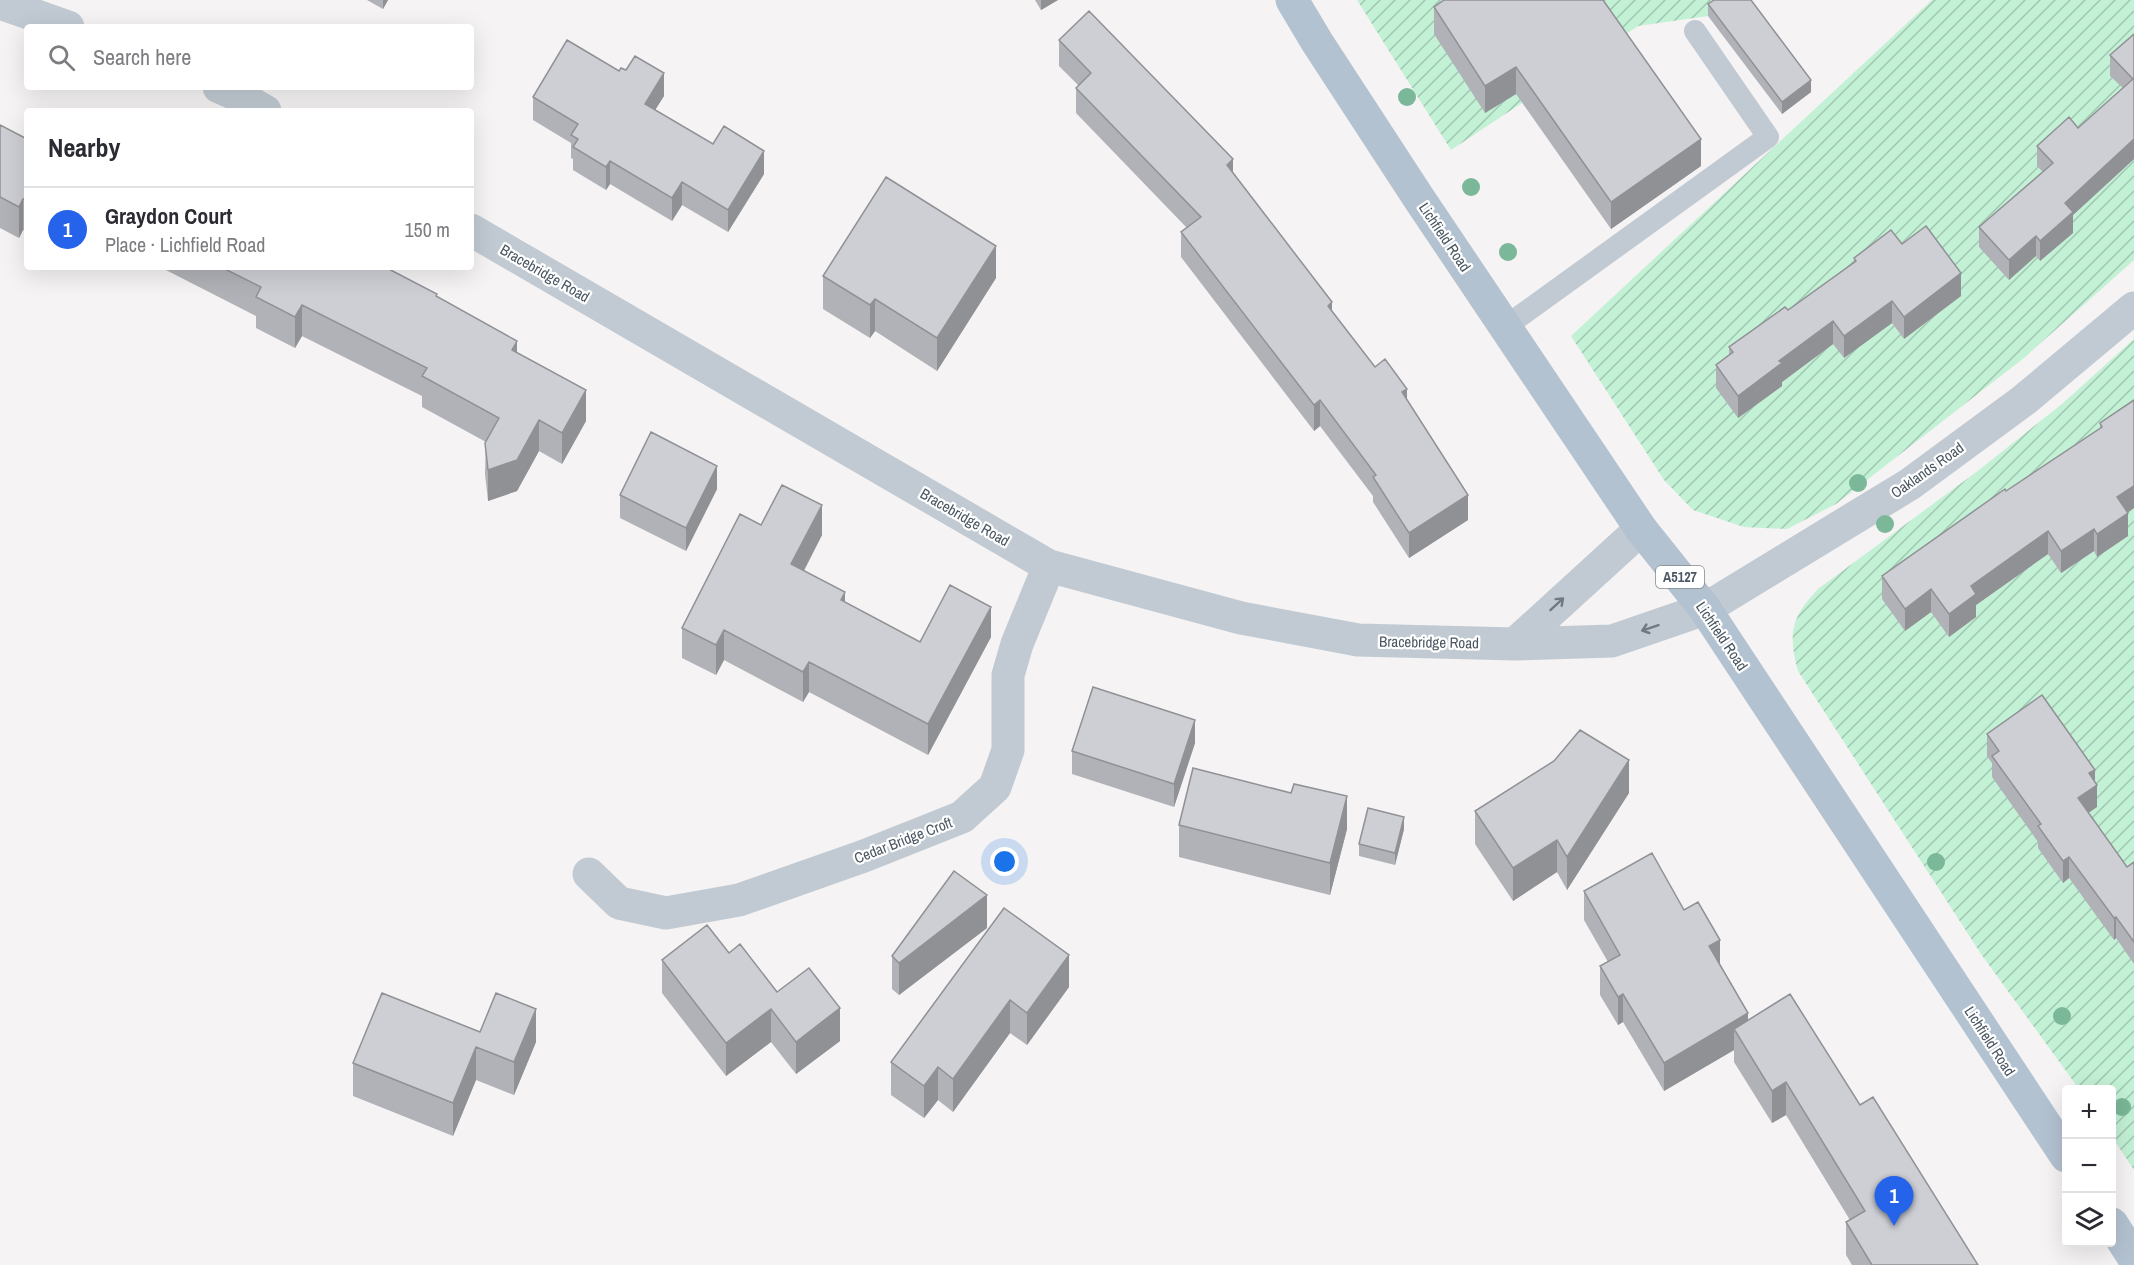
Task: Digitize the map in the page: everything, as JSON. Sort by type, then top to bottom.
[{"type":"main road","name":"Lichfield Road","points":[[1292,0],[1335,71],[1505,327],[1641,529],[1705,609],[2062,1148]]},
{"type":"main road","points":[[2116,1230],[2134,1258]]},
{"type":"street","points":[[0,3],[60,24]]},
{"type":"street","points":[[226,90],[260,108]]},
{"type":"street","name":"Bracebridge Road","points":[[474,232],[1049,566],[1241,618],[1358,640],[1515,644],[1612,641],[1705,609]]},
{"type":"street","name":"Oaklands Road","points":[[1705,609],[1910,484],[2024,400],[2134,308]]},
{"type":"street","points":[[1515,644],[1641,529]]},
{"type":"street","name":"Cedar Bridge Croft","points":[[589,874],[619,903],[666,913],[739,900],[864,856],[962,817],[995,787],[1008,750],[1008,675],[1017,644],[1049,566]]},
{"type":"lane","points":[[1505,327],[1768,137],[1695,31]]},
{"type":"green space","points":[[1357,0],[1730,0],[1708,16],[1638,26],[1451,150]]},
{"type":"green space","points":[[1932,0],[2134,0],[2134,260],[2024,358],[1836,504],[1787,529],[1744,527],[1693,510],[1664,480],[1571,336]]},
{"type":"green space","points":[[2134,339],[2134,1170],[2116,1143],[2116,1085],[2076,1085],[1981,954],[1798,671],[1793,646],[1797,618],[1818,589],[1979,470],[2062,404]]},
{"type":"building","points":[[1444,0],[1603,0],[1701,139],[1611,202],[1516,67],[1485,86],[1434,7]]},
{"type":"building","points":[[1714,0],[1751,0],[1811,80],[1782,102],[1708,4]]},
{"type":"building","points":[[1089,11],[1233,159],[1227,165],[1332,302],[1328,306],[1375,367],[1385,359],[1407,389],[1402,392],[1468,495],[1409,533],[1373,477],[1376,475],[1320,400],[1314,405],[1181,232],[1201,217],[1076,88],[1091,73],[1059,40]]},
{"type":"building","points":[[2134,34],[2134,139],[2065,203],[2073,212],[2040,241],[2036,236],[2009,260],[1979,227],[2053,163],[2037,146],[2069,117],[2078,128],[2133,79],[2110,55]]},
{"type":"building","points":[[567,40],[619,71],[621,68],[626,70],[635,56],[664,73],[645,104],[713,144],[724,126],[764,151],[728,210],[682,182],[672,198],[610,161],[606,167],[573,147],[578,139],[571,135],[578,124],[533,97]]},
{"type":"building","points":[[0,125],[24,137],[24,200],[19,207],[0,197]]},
{"type":"building","points":[[886,177],[996,246],[937,338],[875,299],[870,305],[823,276]]},
{"type":"building","points":[[1926,226],[1961,273],[1904,317],[1892,301],[1844,336],[1833,321],[1779,361],[1782,363],[1738,396],[1716,365],[1733,352],[1729,347],[1785,307],[1788,310],[1856,261],[1854,258],[1891,230],[1902,244]]},
{"type":"building","points":[[227,270],[391,270],[517,341],[512,350],[586,390],[562,433],[539,420],[517,460],[488,470],[485,443],[499,418],[422,376],[427,368],[302,305],[295,317],[256,297],[261,287]]},
{"type":"building","points":[[2134,400],[2134,486],[2117,497],[2128,513],[2097,534],[2094,529],[2061,551],[2048,531],[1971,586],[1976,594],[1949,614],[1931,589],[1905,609],[1882,576],[2005,489],[2006,491],[2102,427],[2100,423]]},
{"type":"building","points":[[651,432],[717,466],[686,528],[620,495]]},
{"type":"building","points":[[782,485],[822,505],[791,564],[845,592],[841,600],[920,642],[950,585],[991,607],[928,724],[809,662],[803,672],[724,630],[716,645],[682,628],[740,514],[761,525]]},
{"type":"building","points":[[1093,687],[1195,720],[1174,784],[1072,751]]},
{"type":"building","points":[[2042,695],[2095,770],[2089,773],[2097,785],[2078,798],[2127,867],[2134,862],[2134,942],[2069,857],[2063,861],[2038,826],[2041,824],[1992,756],[1999,751],[1987,734]]},
{"type":"building","points":[[1580,730],[1629,760],[1567,857],[1557,840],[1513,868],[1475,811],[1554,761]]},
{"type":"building","points":[[1193,768],[1291,793],[1294,784],[1347,796],[1330,863],[1179,825]]},
{"type":"building","points":[[1368,808],[1404,817],[1395,853],[1359,844]]},
{"type":"building","points":[[1652,853],[1684,910],[1698,902],[1720,940],[1709,946],[1748,1013],[1664,1063],[1623,994],[1618,997],[1600,966],[1620,955],[1584,891]]},
{"type":"building","points":[[954,871],[987,895],[899,963],[892,956]]},
{"type":"building","points":[[1004,908],[1069,955],[1027,1013],[1010,1000],[953,1079],[938,1067],[924,1086],[891,1062]]},
{"type":"building","points":[[707,925],[729,953],[740,944],[777,992],[809,968],[840,1008],[796,1042],[771,1009],[726,1043],[662,960]]},
{"type":"building","points":[[382,993],[480,1032],[496,993],[536,1009],[514,1062],[476,1047],[453,1103],[353,1063]]},
{"type":"building","points":[[1790,994],[1860,1105],[1873,1097],[1978,1265],[1872,1265],[1846,1222],[1865,1211],[1786,1082],[1772,1091],[1734,1029]]},
{"type":"place","name":"Graydon Court","points":[[1894,1226]]}]
